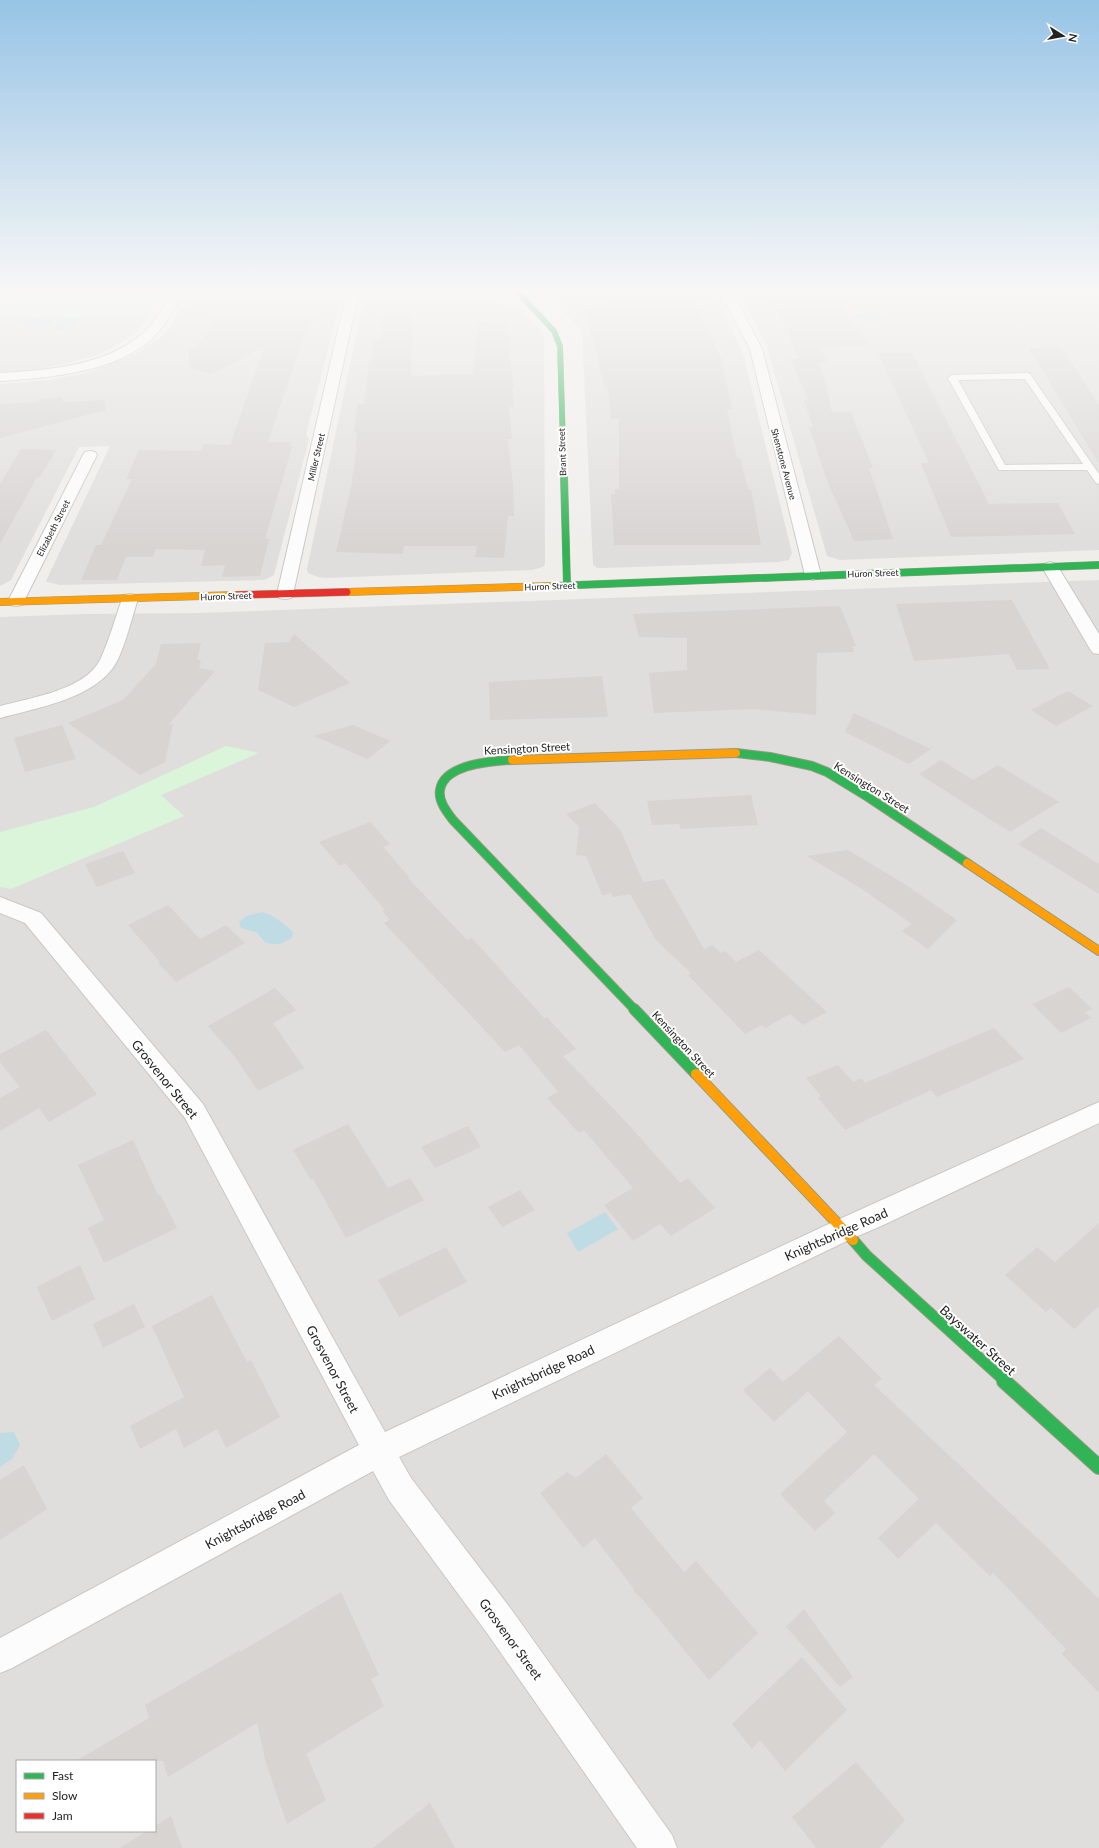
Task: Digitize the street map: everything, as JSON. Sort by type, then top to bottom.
[{"type":"street","points":[[0,377],[32,374]]},
{"type":"street","name":"Miller Street","points":[[285,594],[334,374]]},
{"type":"street","name":"Brant Street","points":[[560,374],[567,585]]},
{"type":"street","name":"Shenstone Avenue","points":[[762,374],[814,576]]},
{"type":"street","name":"Elizabeth Street","points":[[16,601],[90,455]]},
{"type":"street","name":"Huron Street","points":[[0,602],[567,585],[1099,565]]},
{"type":"street","points":[[1050,567],[1099,649]]},
{"type":"street","points":[[0,712],[71,692],[92,680],[108,662],[130,599]]},
{"type":"street","name":"Kensington Street","points":[[842,1230],[827,1211],[463,830],[438,799],[438,788],[446,777],[476,763],[496,760],[742,753],[812,766],[827,772],[871,799],[1099,951]]},
{"type":"street","name":"Grosvenor Street","points":[[0,906],[14,909],[33,918],[194,1112],[400,1489],[499,1621],[659,1848]]},
{"type":"street","name":"Knightsbridge Road","points":[[0,1656],[333,1477],[378,1451],[842,1230],[870,1219],[1099,1112]]},
{"type":"street","name":"Bayswater Street","points":[[842,1230],[867,1256],[1099,1467]]},
{"type":"lane","points":[[1089,467],[1002,468],[952,378],[1027,376],[1099,481]]},
{"type":"shaded area","points":[[79,374],[322,374],[306,434],[309,439],[274,575],[264,580],[60,585],[47,582],[46,581],[110,446],[79,447],[11,580],[0,586],[0,384],[49,380]]},
{"type":"shaded area","points":[[348,374],[544,374],[545,564],[543,567],[532,570],[326,578],[308,573],[307,569]]},
{"type":"shaded area","points":[[584,374],[748,374],[792,553],[789,560],[778,562],[606,568],[597,568],[593,565]]},
{"type":"shaded area","points":[[775,374],[1099,374],[1099,550],[840,560],[827,556]]},
{"type":"shaded area","points":[[1099,580],[1099,1848],[0,1848],[0,617],[84,614],[198,613]]},
{"type":"green space","points":[[226,746],[259,753],[161,795],[184,816],[11,889],[0,887],[0,832],[94,807]]},
{"type":"water","points":[[262,912],[275,918],[290,929],[293,932],[292,938],[280,944],[271,944],[265,942],[256,932],[241,928],[239,922],[247,916]]},
{"type":"water","points":[[605,1212],[618,1229],[578,1252],[567,1233]]},
{"type":"water","points":[[14,1432],[20,1445],[12,1459],[0,1467],[0,1433]]},
{"type":"building","points":[[255,374],[291,374],[268,442],[291,442],[290,447],[292,447],[265,539],[269,539],[260,576],[222,577],[225,565],[201,566],[205,550],[156,549],[153,557],[126,557],[117,580],[81,580],[96,545],[101,545],[132,479],[126,479],[139,450],[201,451],[204,444],[230,445]]},
{"type":"building","points":[[367,374],[411,374],[411,376],[512,374],[514,407],[509,407],[512,439],[508,439],[513,486],[514,516],[508,516],[504,558],[475,557],[477,546],[404,546],[403,554],[336,552],[351,488],[357,447],[355,447],[357,432],[354,432],[358,404],[364,404]]},
{"type":"building","points":[[602,374],[725,374],[732,409],[727,409],[737,458],[740,458],[748,489],[751,489],[761,545],[614,545],[611,494],[615,494],[615,489],[619,489],[619,419],[611,419],[608,388],[605,388]]},
{"type":"building","points":[[797,374],[823,374],[832,412],[851,412],[873,468],[869,468],[893,539],[854,541],[828,483],[809,427],[813,427],[804,400],[808,400]]},
{"type":"building","points":[[888,374],[923,374],[989,504],[1058,503],[1075,534],[951,537],[921,463],[929,463]]},
{"type":"building","points":[[1045,374],[1079,374],[1099,405],[1099,464]]},
{"type":"building","points":[[62,397],[63,402],[104,400],[106,410],[0,438],[0,404],[39,402],[39,400]]},
{"type":"building","points":[[21,449],[56,450],[40,477],[37,477],[0,544],[0,484]]},
{"type":"building","points":[[1012,600],[1050,669],[1017,670],[1009,654],[914,661],[896,604]]},
{"type":"building","points":[[840,606],[856,646],[852,646],[854,652],[817,653],[816,715],[754,709],[654,713],[649,673],[687,670],[687,638],[639,637],[633,614]]},
{"type":"building","points":[[294,634],[350,683],[294,707],[258,690],[265,643],[289,642]]},
{"type":"building","points":[[201,643],[197,660],[201,660],[199,668],[215,671],[169,724],[173,724],[165,762],[140,775],[68,723],[123,700],[156,664],[161,644]]},
{"type":"building","points":[[602,676],[608,717],[490,720],[489,682]]},
{"type":"building","points":[[1068,691],[1093,706],[1056,726],[1031,710]]},
{"type":"building","points":[[854,713],[931,749],[909,764],[845,732]]},
{"type":"building","points":[[62,725],[76,759],[25,772],[14,738]]},
{"type":"building","points":[[353,725],[390,741],[368,759],[314,736]]},
{"type":"building","points":[[941,760],[973,780],[998,765],[1059,802],[1010,832],[919,774]]},
{"type":"building","points":[[751,795],[758,825],[681,829],[679,824],[652,825],[647,801]]},
{"type":"building","points":[[595,803],[621,831],[643,882],[664,879],[704,949],[712,945],[721,953],[725,951],[736,962],[759,950],[827,1012],[803,1025],[790,1014],[765,1028],[762,1025],[745,1034],[688,975],[691,973],[656,940],[630,894],[613,897],[611,893],[602,895],[586,856],[576,855],[579,827],[566,814]]},
{"type":"building","points":[[370,822],[390,844],[383,847],[409,877],[408,878],[467,940],[472,938],[544,1018],[547,1017],[576,1049],[563,1056],[629,1125],[680,1183],[688,1178],[715,1208],[671,1236],[660,1224],[633,1241],[604,1205],[633,1188],[584,1130],[579,1133],[547,1098],[558,1092],[519,1045],[505,1052],[384,923],[390,920],[382,911],[385,910],[345,863],[340,866],[319,842]]},
{"type":"building","points":[[1041,828],[1099,864],[1099,894],[1018,844]]},
{"type":"building","points":[[848,850],[903,883],[957,920],[928,949],[902,931],[912,924],[862,889],[807,856]]},
{"type":"building","points":[[123,851],[135,873],[97,887],[85,864]]},
{"type":"building","points":[[168,905],[200,939],[226,925],[245,943],[176,982],[158,963],[160,962],[128,925]]},
{"type":"building","points":[[1069,987],[1092,1009],[1085,1012],[1091,1018],[1061,1033],[1032,1004]]},
{"type":"building","points":[[275,988],[296,1010],[273,1023],[304,1068],[258,1091],[235,1057],[208,1026]]},
{"type":"building","points":[[994,1028],[1024,1059],[937,1097],[931,1090],[845,1130],[818,1098],[821,1096],[806,1078],[838,1065],[853,1082],[861,1078],[865,1083]]},
{"type":"building","points":[[46,1030],[97,1094],[49,1122],[39,1108],[0,1131],[0,1098],[20,1087],[0,1062],[0,1054]]},
{"type":"building","points":[[348,1124],[388,1188],[410,1178],[424,1200],[346,1238],[313,1179],[311,1180],[293,1150]]},
{"type":"building","points":[[468,1126],[481,1147],[435,1168],[421,1147]]},
{"type":"building","points":[[133,1140],[158,1195],[160,1194],[177,1228],[104,1263],[88,1228],[104,1220],[78,1165]]},
{"type":"building","points":[[520,1190],[535,1210],[502,1227],[488,1207]]},
{"type":"building","points":[[1099,1223],[1099,1306],[1074,1329],[1051,1308],[1046,1312],[1005,1275],[1037,1247],[1055,1262]]},
{"type":"building","points":[[446,1247],[467,1282],[399,1317],[378,1280]]},
{"type":"building","points":[[80,1265],[95,1299],[52,1321],[37,1287]]},
{"type":"building","points":[[212,1295],[247,1362],[251,1360],[280,1417],[226,1448],[217,1429],[184,1448],[176,1429],[140,1449],[130,1426],[184,1397],[152,1326]]},
{"type":"building","points":[[134,1304],[145,1327],[103,1348],[93,1324]]},
{"type":"building","points":[[839,1336],[882,1379],[874,1385],[1052,1552],[1099,1599],[1099,1693],[1062,1654],[1066,1649],[993,1573],[990,1576],[936,1523],[898,1559],[878,1538],[919,1499],[874,1454],[824,1501],[835,1513],[815,1531],[780,1494],[847,1432],[808,1391],[774,1422],[743,1390],[770,1368],[783,1382]]},
{"type":"building","points":[[606,1454],[643,1498],[631,1508],[684,1572],[696,1561],[758,1633],[709,1680],[643,1600],[633,1591],[634,1589],[595,1538],[583,1548],[540,1493],[567,1472],[576,1478]]},
{"type":"building","points":[[24,1465],[47,1509],[0,1540],[0,1480]]},
{"type":"building","points":[[341,1592],[379,1675],[371,1679],[384,1706],[306,1754],[326,1800],[287,1824],[266,1763],[257,1723],[168,1777],[163,1761],[78,1760],[149,1718],[145,1705],[240,1650],[240,1652]]},
{"type":"building","points":[[804,1609],[853,1677],[840,1687],[786,1627]]},
{"type":"building","points":[[802,1657],[847,1710],[785,1771],[760,1740],[752,1749],[732,1724]]},
{"type":"building","points":[[856,1762],[905,1820],[880,1848],[816,1848],[792,1817]]},
{"type":"building","points":[[430,1803],[455,1848],[373,1848]]},
{"type":"building","points":[[171,1816],[182,1848],[120,1848],[145,1832],[156,1832],[156,1825]]},
{"type":"traffic: fast","points":[[561,374],[567,585]]},
{"type":"traffic: fast","points":[[552,586],[1099,565]]},
{"type":"traffic: fast","points":[[736,753],[770,757],[812,766],[827,772],[868,797],[967,863]]},
{"type":"traffic: fast","points":[[512,760],[482,763],[453,772],[444,780],[439,791],[442,804],[453,820],[696,1074]]},
{"type":"traffic: fast","points":[[853,1240],[867,1256],[1099,1467]]},
{"type":"traffic: slow","points":[[347,592],[552,586]]},
{"type":"traffic: slow","points":[[0,602],[236,595]]},
{"type":"traffic: slow","points":[[512,760],[736,753]]},
{"type":"traffic: slow","points":[[967,863],[1099,951]]},
{"type":"traffic: slow","points":[[696,1074],[853,1240]]},
{"type":"traffic: jam","points":[[236,595],[347,592]]}]
